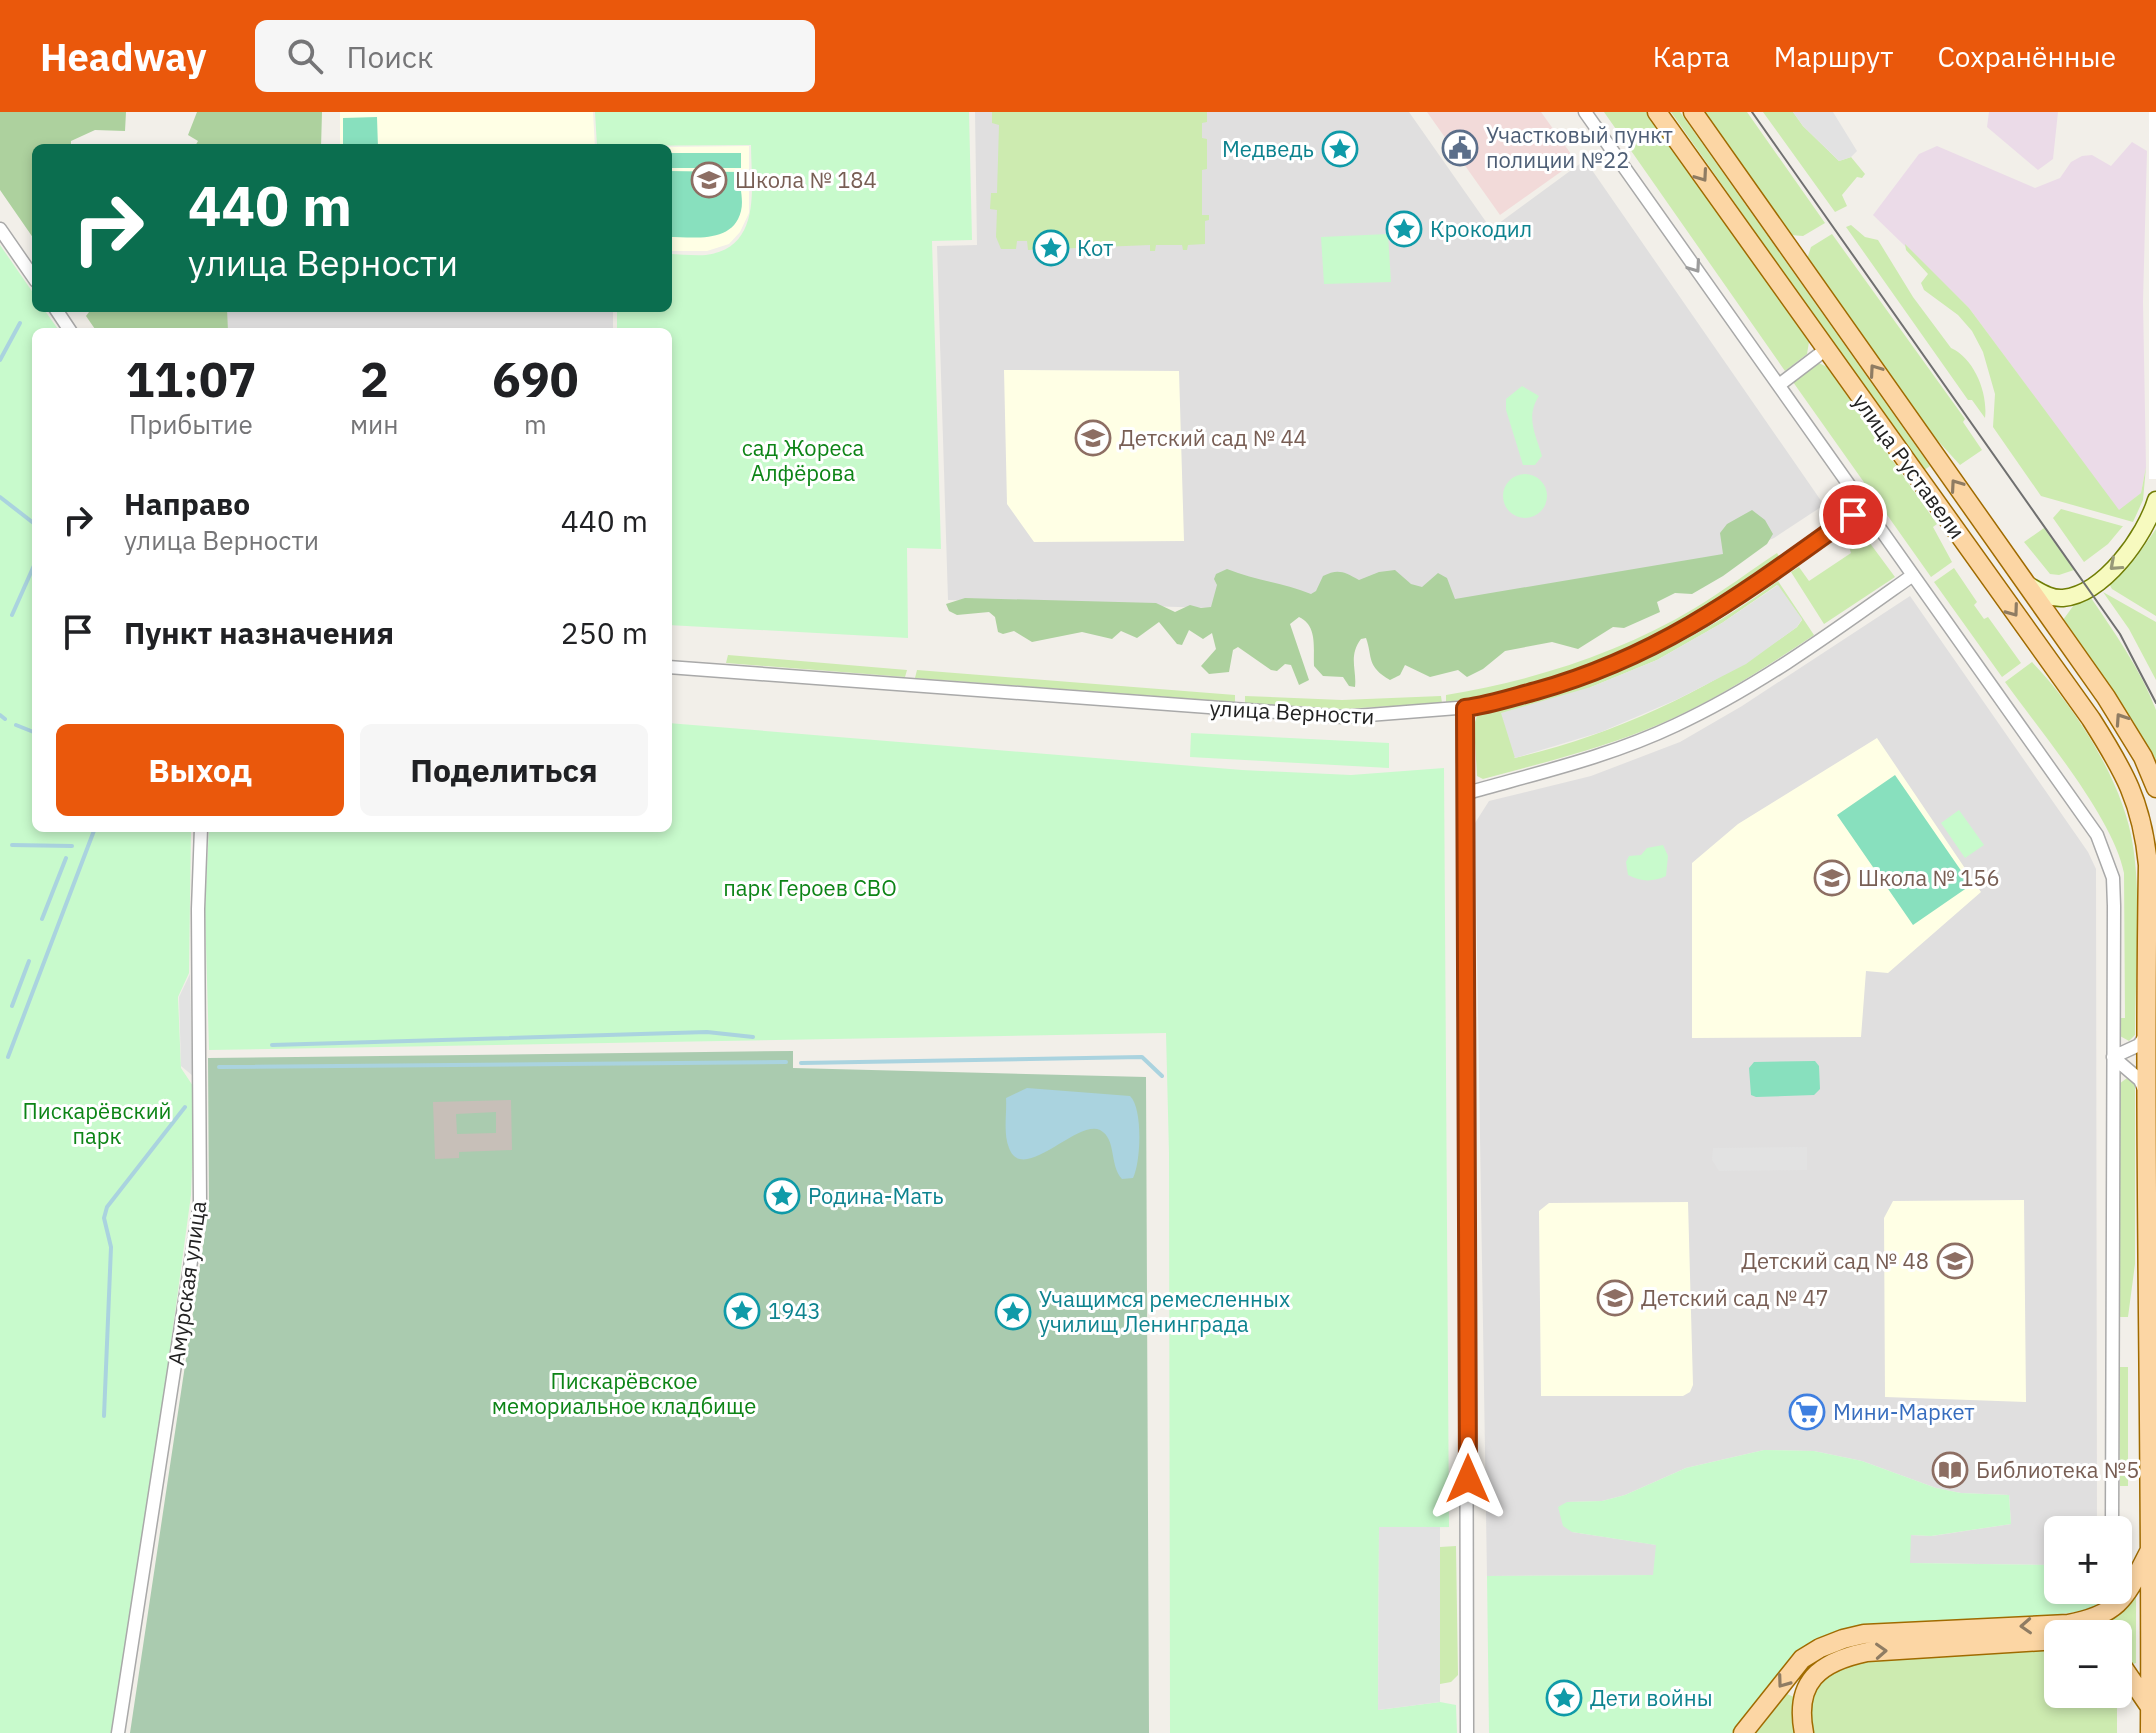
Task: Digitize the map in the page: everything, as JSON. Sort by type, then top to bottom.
[{"type":"main road","name":"улица Руставели","points":[[1657,112],[2091,719],[2121,766],[2144,828],[2148,865],[2145,1091],[2151,1548],[2150,1733]]},
{"type":"main road","name":"улица Руставели","points":[[1693,112],[2127,728],[2156,788]]},
{"type":"main road","points":[[2026,584],[2054,597],[2076,594],[2089,587],[2129,553],[2144,529],[2156,500]]},
{"type":"main road","points":[[1743,1733],[1790,1672],[1802,1659],[1820,1648],[1864,1634],[2068,1624],[2093,1619],[2109,1612],[2127,1593],[2151,1548]]},
{"type":"main road","points":[[1804,1733],[1800,1707],[1806,1686],[1815,1674],[1845,1656],[2044,1641]]},
{"type":"main road","points":[[2132,1681],[2150,1707]]},
{"type":"street","points":[[1585,112],[2097,835],[2110,865],[2114,906],[2112,1516]]},
{"type":"street","points":[[0,229],[32,275]]},
{"type":"street","points":[[1779,385],[1825,350]]},
{"type":"street","name":"улица Верности","points":[[672,667],[1326,717],[1378,717],[1465,708],[1557,685],[1661,644],[1751,589],[1864,507]]},
{"type":"street","points":[[1467,793],[1601,756],[1675,726],[1739,693],[1913,575]]},
{"type":"street","points":[[1465,708],[1467,1733]]},
{"type":"street","name":"Амурская улица","points":[[118,1733],[200,1203],[201,832]]},
{"type":"street","points":[[2113,1057],[2139,1045],[2145,1036]]},
{"type":"street","points":[[2113,1057],[2140,1080],[2145,1091]]},
{"type":"shaded area","points":[[340,112],[593,112],[595,144],[340,144]]},
{"type":"shaded area","points":[[975,112],[1409,112],[1491,229],[1585,160],[1824,505],[1774,538],[1718,562],[1455,606],[1210,608],[948,600],[937,246],[977,245]]},
{"type":"shaded area","points":[[1427,112],[1541,112],[1576,161],[1500,215]]},
{"type":"shaded area","points":[[1793,112],[1833,112],[1857,151],[1839,161]]},
{"type":"shaded area","points":[[1989,112],[2058,112],[2053,159],[2038,170],[1987,127]]},
{"type":"shaded area","points":[[2132,142],[2147,151],[2143,302],[2146,467],[2141,493],[2119,511],[1969,308],[1873,215],[1919,154],[1937,146],[2035,188],[2060,178],[2071,162],[2082,156],[2092,155],[2111,166]]},
{"type":"shaded area","points":[[749,146],[749,213],[740,232],[729,244],[707,251],[672,251],[672,147]]},
{"type":"shaded area","points":[[226,312],[613,312],[613,328],[226,328]]},
{"type":"shaded area","name":"Детский сад № 44","points":[[1004,370],[1179,371],[1184,541],[1034,542],[1007,504]]},
{"type":"shaded area","points":[[1778,585],[1802,619],[1797,627],[1746,664],[1678,699],[1601,732],[1515,758],[1501,713],[1591,687],[1657,660],[1722,623]]},
{"type":"shaded area","points":[[1910,596],[2088,852],[2096,869],[2097,1516],[2044,1516],[2044,1565],[1910,1563],[1910,1535],[1932,1536],[2011,1524],[2009,1495],[1961,1493],[1936,1488],[1862,1461],[1814,1451],[1764,1450],[1686,1468],[1625,1495],[1602,1501],[1567,1502],[1572,1532],[1657,1545],[1654,1575],[1487,1576],[1475,823],[1489,801],[1591,776],[1680,742],[1742,706]]},
{"type":"shaded area","name":"Школа № 156","points":[[1877,738],[1981,892],[1888,973],[1866,971],[1861,1037],[1692,1038],[1692,863],[1738,824]]},
{"type":"shaded area","points":[[190,974],[193,1076],[181,1066],[179,997]]},
{"type":"shaded area","points":[[1807,1147],[1807,1170],[1719,1171],[1712,1160],[1713,1148]]},
{"type":"shaded area","name":"Детский сад № 48","points":[[2024,1200],[2026,1402],[1885,1397],[1884,1218],[1893,1201]]},
{"type":"shaded area","name":"Детский сад № 47","points":[[1688,1202],[1693,1385],[1690,1392],[1683,1396],[1541,1396],[1539,1211],[1549,1203]]},
{"type":"shaded area","points":[[1379,1527],[1440,1527],[1440,1702],[1378,1710]]},
{"type":"green space","points":[[0,112],[126,112],[125,131],[95,130],[71,141],[71,144],[32,144],[32,236],[0,190]]},
{"type":"green space","points":[[197,112],[322,112],[321,144],[196,144],[198,141],[188,135]]},
{"type":"green space","name":"сад Жореса Алфёрова","points":[[595,112],[969,112],[972,240],[932,241],[941,549],[907,548],[908,638],[672,625],[672,328],[617,328],[617,312],[672,312],[672,254],[706,255],[724,250],[737,240],[750,212],[751,145],[597,144]]},
{"type":"green space","points":[[992,112],[1207,112],[1207,122],[1202,123],[1202,138],[1207,139],[1207,169],[1202,170],[1202,215],[1209,215],[1209,220],[1205,221],[1205,244],[1188,245],[1187,250],[1183,250],[1182,245],[1156,245],[1155,251],[1150,251],[1150,245],[1028,250],[1027,241],[1017,241],[1016,249],[1001,249],[996,237],[997,210],[990,209],[991,193],[997,193],[999,125],[992,123]]},
{"type":"green space","points":[[1604,112],[1647,112],[1809,342],[1807,354],[1785,371]]},
{"type":"green space","points":[[1671,112],[1680,112],[1930,466],[1923,471]]},
{"type":"green space","points":[[1704,112],[1747,112],[1825,223],[1803,236],[1790,235]]},
{"type":"green space","points":[[1763,112],[1793,112],[1839,161],[1851,157],[1865,174],[1862,178],[1857,177],[1842,195],[1847,206],[1835,212]]},
{"type":"green space","points":[[377,117],[378,144],[343,144],[343,118]]},
{"type":"green space","points":[[672,153],[741,153],[741,168],[672,168]]},
{"type":"green space","points":[[672,171],[739,172],[742,206],[737,222],[721,234],[672,237]]},
{"type":"green space","points":[[1851,225],[1865,237],[1878,240],[1913,297],[1951,348],[1967,360],[1982,388],[1985,418],[1972,400],[1968,400],[1846,227]]},
{"type":"green space","points":[[1388,234],[1391,282],[1324,284],[1321,237]]},
{"type":"green space","points":[[1832,234],[1965,419],[1963,422],[1982,450],[1960,465],[1929,431],[1807,259],[1811,247]]},
{"type":"green space","points":[[1905,244],[1969,308],[2119,510],[2141,493],[2146,467],[2143,500],[2133,522],[2041,496],[1993,427],[1995,394],[1983,352],[1972,331],[1958,315],[1924,290],[1921,283],[1928,274],[1906,250]]},
{"type":"green space","name":"Пискарёвский парк","points":[[0,245],[32,291],[32,312],[46,312],[57,328],[32,328],[32,832],[191,832],[189,973],[178,997],[181,1068],[195,1089],[191,1195],[118,1733],[0,1733]]},
{"type":"green space","points":[[89,312],[227,312],[228,328],[94,328],[86,316]]},
{"type":"green space","points":[[1819,363],[1827,367],[1937,524],[1933,527],[1952,562],[1931,577],[1793,382]]},
{"type":"green space","points":[[1522,386],[1539,396],[1532,419],[1542,456],[1535,465],[1523,465],[1506,410],[1506,399]]},
{"type":"green space","points":[[1525,474],[1541,480],[1547,496],[1541,512],[1525,518],[1509,512],[1503,496],[1509,480]]},
{"type":"green space","points":[[2061,509],[2123,526],[2108,544],[2084,562],[2053,518]]},
{"type":"green space","points":[[1752,510],[1765,520],[1773,534],[1767,544],[1723,576],[1692,594],[1675,593],[1657,602],[1660,612],[1624,628],[1613,627],[1578,649],[1552,642],[1505,651],[1483,669],[1467,677],[1458,670],[1430,677],[1405,665],[1400,675],[1390,680],[1374,666],[1366,638],[1357,645],[1355,687],[1349,686],[1343,677],[1323,676],[1314,666],[1312,632],[1299,617],[1290,624],[1309,680],[1299,685],[1291,665],[1285,664],[1277,671],[1271,670],[1238,647],[1233,650],[1229,672],[1209,674],[1201,666],[1216,649],[1212,633],[1203,639],[1189,630],[1182,645],[1177,644],[1159,622],[1137,638],[1121,631],[1112,639],[1082,632],[1032,642],[1014,631],[998,632],[995,617],[989,612],[957,615],[949,611],[946,604],[965,598],[1156,603],[1175,612],[1190,605],[1211,607],[1217,585],[1214,579],[1216,574],[1227,569],[1311,594],[1316,591],[1323,576],[1333,572],[1345,573],[1359,580],[1395,570],[1411,584],[1422,587],[1438,573],[1447,578],[1455,599],[1723,554],[1720,533],[1727,524]]},
{"type":"green space","points":[[1855,523],[1895,577],[1824,624],[1791,572],[1799,567],[1809,581],[1851,553],[1844,531]]},
{"type":"green space","points":[[2044,528],[2074,570],[2059,575],[2050,574],[2024,542]]},
{"type":"green space","points":[[2156,529],[2156,616],[2112,589],[2108,582],[2135,559]]},
{"type":"green space","points":[[1777,553],[1780,558],[1741,585],[1663,632],[1623,651],[1538,683],[1446,702],[1446,695],[1543,673],[1637,639],[1695,608]]},
{"type":"green space","points":[[1954,568],[1977,602],[1974,605],[1984,619],[1988,617],[2021,663],[2002,677],[1934,582]]},
{"type":"green space","points":[[1778,581],[1814,635],[1720,694],[1660,724],[1550,761],[1483,779],[1477,776],[1474,725],[1478,713],[1605,676],[1707,628]],"holes":[[[1777,585],[1802,620],[1797,627],[1732,670],[1662,707],[1589,736],[1514,758],[1591,687],[1657,660],[1722,623]]]},
{"type":"green space","points":[[2103,592],[2156,622],[2156,680],[2129,629]]},
{"type":"green space","points":[[2089,595],[2134,665],[2156,710],[2156,764],[2134,723],[2063,620],[2076,602]]},
{"type":"green space","points":[[728,655],[907,670],[905,677],[726,663]]},
{"type":"green space","points":[[2032,662],[2065,701],[2096,748],[2120,797],[2128,822],[2136,868],[2138,916],[2135,1035],[2129,1041],[2120,1036],[2120,1018],[2125,1018],[2124,873],[2106,826],[2091,801],[2005,682]]},
{"type":"green space","points":[[917,670],[1235,695],[1235,702],[915,678]]},
{"type":"green space","points":[[1245,696],[1342,700],[1441,696],[1442,703],[1342,709],[1245,703]]},
{"type":"green space","name":"парк Героев СВО","points":[[672,723],[1242,770],[1351,775],[1444,768],[1449,1527],[1379,1528],[1378,1710],[1440,1702],[1456,1705],[1457,1733],[1170,1733],[1166,1033],[209,1050],[205,909],[209,832],[672,832]]},
{"type":"green space","points":[[1191,733],[1389,743],[1389,768],[1190,757]]},
{"type":"green space","points":[[1895,775],[1971,885],[1913,925],[1837,815]]},
{"type":"green space","points":[[1959,810],[1984,845],[1965,858],[1941,823]]},
{"type":"green space","points":[[1663,845],[1668,856],[1666,876],[1647,880],[1628,875],[1626,862],[1629,856],[1641,855],[1647,848]]},
{"type":"green space","name":"Пискарёвское мемориальное кладбище","points":[[793,1051],[793,1068],[1146,1077],[1149,1733],[130,1733],[209,1205],[208,1058]]},
{"type":"green space","points":[[1815,1061],[1819,1066],[1820,1089],[1814,1095],[1751,1095],[1749,1068],[1754,1062]]},
{"type":"green space","points":[[2127,1078],[2135,1084],[2135,1264],[2128,1317],[2120,1317],[2119,1084]]},
{"type":"green space","points":[[2119,1367],[2128,1367],[2128,1486],[2120,1486]]},
{"type":"green space","points":[[1764,1450],[1814,1451],[1862,1461],[1936,1488],[1961,1493],[2009,1495],[2011,1524],[1931,1536],[1911,1535],[1910,1563],[2044,1565],[2044,1604],[2096,1604],[2096,1609],[1800,1651],[1732,1733],[1489,1733],[1487,1576],[1653,1575],[1656,1545],[1572,1532],[1563,1526],[1558,1507],[1567,1502],[1602,1501],[1625,1495],[1686,1468]]},
{"type":"green space","points":[[1456,1546],[1458,1675],[1451,1682],[1440,1684],[1440,1547]]},
{"type":"green space","points":[[2136,1597],[2136,1663],[2133,1664],[2132,1620],[2109,1620],[2119,1616]]},
{"type":"green space","points":[[2044,1648],[2044,1708],[2117,1708],[2117,1733],[1813,1733],[1811,1707],[1817,1689],[1830,1675],[1851,1662]]},
{"type":"green space","points":[[1787,1694],[1794,1697],[1796,1733],[1756,1733]]},
{"type":"water","points":[[1027,1088],[1130,1096],[1137,1112],[1139,1136],[1138,1160],[1133,1178],[1122,1179],[1115,1167],[1109,1139],[1100,1130],[1078,1133],[1038,1156],[1026,1159],[1016,1157],[1009,1148],[1006,1136],[1006,1098]]},
{"type":"pier","points":[[2149,112],[2156,112],[2156,479],[2149,479]]},
{"type":"building","points":[[511,1100],[512,1150],[459,1152],[459,1158],[435,1159],[433,1102]],"holes":[[[496,1112],[496,1133],[457,1134],[456,1114]]]},
{"type":"waterway","points":[[0,360],[20,323]]},
{"type":"waterway","points":[[0,497],[32,522]]},
{"type":"waterway","points":[[12,615],[32,570]]},
{"type":"waterway","points":[[0,715],[5,719]]},
{"type":"waterway","points":[[16,725],[32,731]]},
{"type":"waterway","points":[[8,1057],[93,832]]},
{"type":"waterway","points":[[12,845],[72,846]]},
{"type":"waterway","points":[[42,919],[66,858]]},
{"type":"waterway","points":[[12,1006],[29,961]]},
{"type":"waterway","points":[[272,1045],[707,1032],[753,1037]]},
{"type":"waterway","points":[[801,1063],[1142,1057],[1162,1076]]},
{"type":"waterway","points":[[219,1067],[786,1062]]},
{"type":"waterway","points":[[104,1416],[111,1247],[104,1218],[107,1207],[185,1107]]},
{"type":"tram line","points":[[1752,112],[2120,634],[2156,703]]},
{"type":"place","name":"Участковый пункт полиции №22","points":[[1460,148]]},
{"type":"place","name":"Медведь","points":[[1340,149]]},
{"type":"place","name":"Школа № 184","points":[[709,180]]},
{"type":"place","name":"Крокодил","points":[[1404,229]]},
{"type":"place","name":"Кот","points":[[1051,248]]},
{"type":"place","name":"Детский сад № 44","points":[[1093,438]]},
{"type":"place","name":"Школа № 156","points":[[1832,878]]},
{"type":"place","name":"Родина-Мать","points":[[782,1196]]},
{"type":"place","name":"Детский сад № 48","points":[[1955,1261]]},
{"type":"place","name":"Детский сад № 47","points":[[1615,1298]]},
{"type":"place","name":"1943","points":[[742,1311]]},
{"type":"place","name":"Учащимся ремесленных училищ Ленинграда","points":[[1013,1312]]},
{"type":"place","name":"Мини-Маркет","points":[[1807,1412]]},
{"type":"place","name":"Библиотека №5","points":[[1950,1470]]},
{"type":"place","name":"Дети войны","points":[[1564,1698]]},
{"type":"route","points":[[1468,1479],[1465,708],[1552,687],[1653,648],[1703,621],[1853,515]]}]
